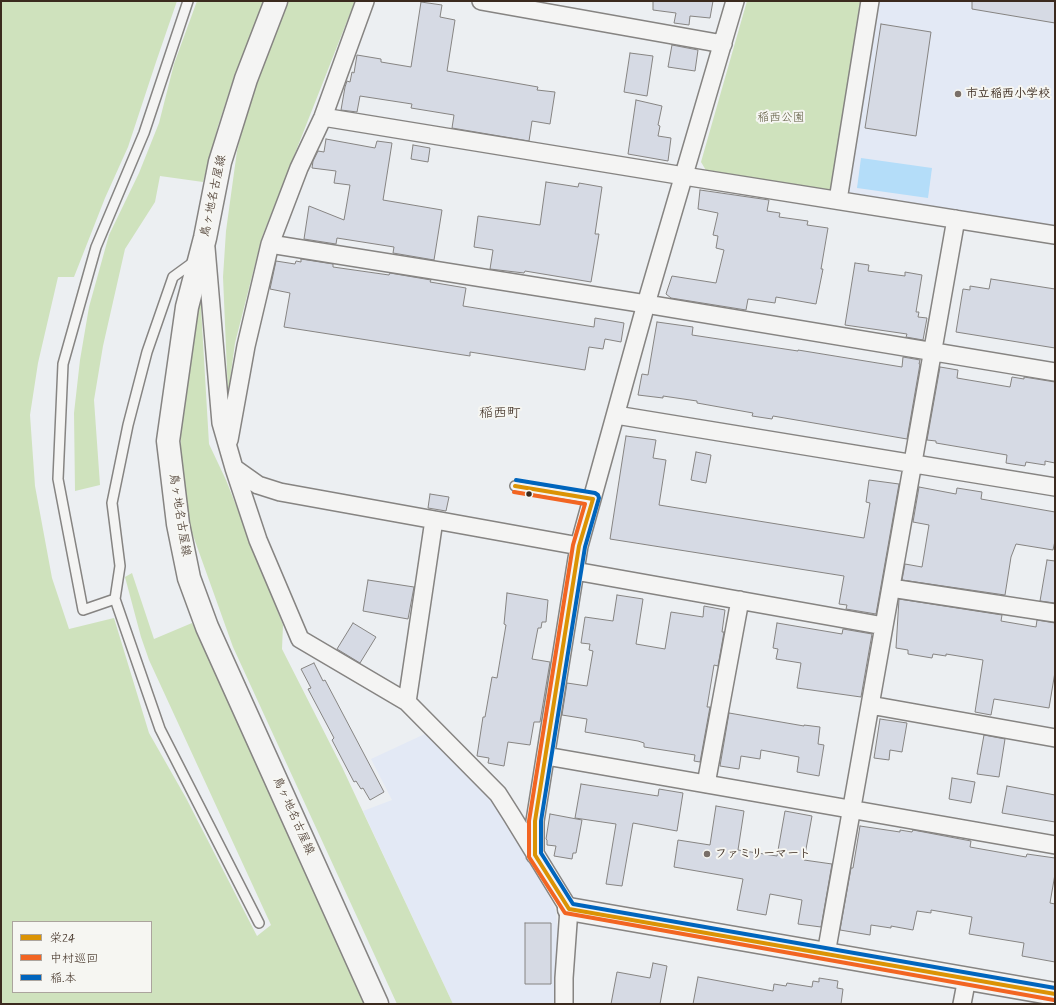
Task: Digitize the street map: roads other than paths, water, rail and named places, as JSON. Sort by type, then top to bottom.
[{"type":"main road","name":"鳥ヶ地名古屋線","points":[[276,1],[246,79],[220,162],[203,247],[187,307],[168,440],[178,524],[189,578],[208,627],[377,1004]]},
{"type":"main road","points":[[569,909],[1055,994]]},
{"type":"street","points":[[228,444],[246,346],[270,244],[299,168],[323,117],[365,1]]},
{"type":"street","points":[[481,1],[723,44]]},
{"type":"street","points":[[535,855],[535,821],[579,546],[646,304],[735,1]]},
{"type":"street","points":[[838,200],[870,1]]},
{"type":"street","points":[[323,117],[1055,235]]},
{"type":"street","points":[[826,954],[956,219]]},
{"type":"street","points":[[270,244],[646,304],[1055,372]]},
{"type":"street","points":[[203,247],[221,423],[258,540],[300,639],[407,702],[498,794],[569,909],[564,978],[564,1004]]},
{"type":"street","points":[[616,415],[1055,487]]},
{"type":"street","points":[[234,468],[258,485],[280,492],[579,546]]},
{"type":"street","points":[[407,702],[434,520]]},
{"type":"street","points":[[575,571],[884,626]]},
{"type":"street","points":[[891,588],[1055,613]]},
{"type":"street","points":[[706,784],[740,600]]},
{"type":"street","points":[[870,705],[1054,734]]},
{"type":"street","points":[[546,756],[1055,845]]},
{"type":"street","points":[[962,1004],[967,978]]},
{"type":"lane","points":[[115,598],[83,610],[58,479],[63,364],[96,248],[144,133],[188,1]]},
{"type":"lane","points":[[203,247],[173,277],[147,352],[128,425],[112,503],[120,566],[115,598],[160,729],[259,923]]},
{"type":"lane","points":[[515,486],[593,499]]},
{"type":"water","points":[[861,158],[932,168],[928,198],[857,188]]},
{"type":"place","name":"市立稲西小学校","points":[[958,94]]},
{"type":"place","name":"ファミリーマート","points":[[707,854]]},
{"type":"district","name":"稲西町","points":[[500,414]]},
{"type":"park label","name":"稲西公園","points":[[781,118]]}]
